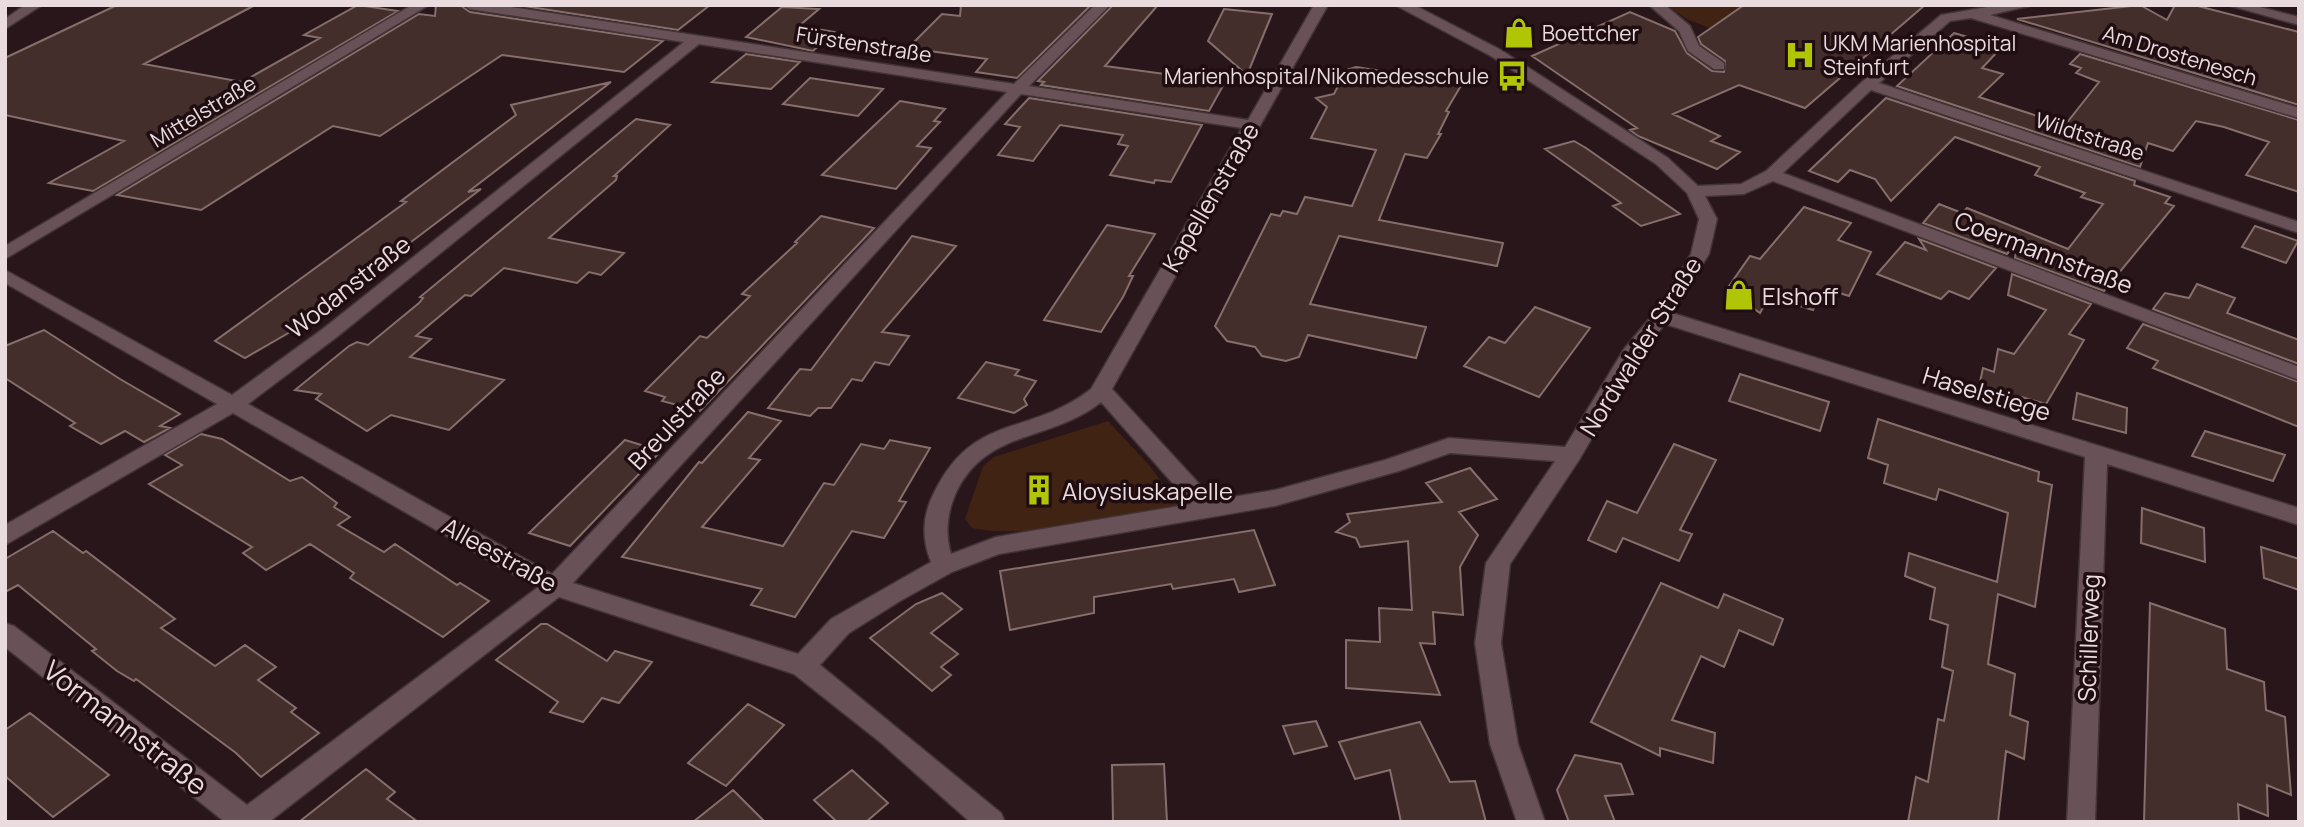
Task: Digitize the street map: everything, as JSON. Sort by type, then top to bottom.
[{"type":"street","points":[[5,25],[35,5]]},
{"type":"street","name":"Mittelstraße","points":[[5,254],[422,5]]},
{"type":"street","name":"Fürstenstraße","points":[[470,5],[1251,125]]},
{"type":"street","name":"Breulstraße","points":[[247,822],[555,587],[1018,89],[1104,5]]},
{"type":"street","name":"Kapellenstraße","points":[[944,566],[934,543],[938,513],[948,483],[968,454],[994,440],[1084,409],[1101,390],[1321,5]]},
{"type":"street","name":"Nordwalder Straße","points":[[1402,5],[1449,26],[1527,72],[1662,162],[1693,191],[1707,219],[1699,254],[1661,316],[1634,349],[1571,455],[1498,563],[1488,643],[1504,744],[1531,822]]},
{"type":"street","points":[[1656,5],[1692,32],[1693,48],[1719,66]]},
{"type":"street","points":[[1693,191],[1744,189],[1772,176],[1868,84],[1946,18],[1969,12],[2026,5]]},
{"type":"street","points":[[2235,5],[2299,21]]},
{"type":"street","name":"Am Drostenesch","points":[[1969,12],[2299,113]]},
{"type":"street","name":"Wodanstraße","points":[[5,536],[235,403],[331,332],[696,40]]},
{"type":"street","name":"Wildtstraße","points":[[1868,84],[2299,228]]},
{"type":"street","name":"Coermannstraße","points":[[1772,176],[2299,374]]},
{"type":"street","name":"Alleestraße","points":[[5,275],[235,403],[555,587],[803,666],[889,734],[991,822]]},
{"type":"street","name":"Haselstiege","points":[[1661,316],[2299,517]]},
{"type":"street","points":[[1101,390],[1209,510]]},
{"type":"street","points":[[803,666],[840,626],[944,566],[996,546],[1275,498],[1391,466],[1449,445],[1571,455]]},
{"type":"street","name":"Schillerweg","points":[[2081,822],[2096,455]]},
{"type":"street","name":"Vormannstraße","points":[[5,633],[247,822]]},
{"type":"shaded area","points":[[1667,5],[1784,5],[1776,17],[1742,6],[1709,28],[1687,19]]},
{"type":"shaded area","points":[[1108,421],[1149,465],[1180,507],[1075,525],[1021,531],[972,528],[965,519],[983,466],[994,457]]},
{"type":"building","points":[[117,5],[255,5],[144,64],[242,82],[320,38],[304,35],[358,5],[398,11],[93,191],[49,183],[124,141],[5,115],[5,58]]},
{"type":"building","points":[[436,5],[460,5],[470,12],[663,41],[624,72],[502,55],[380,136],[333,126],[201,210],[117,195],[419,14],[435,16]]},
{"type":"building","points":[[517,5],[710,5],[678,30]]},
{"type":"building","points":[[961,5],[1091,5],[1017,78],[976,72],[987,59],[908,48],[942,14],[960,16]]},
{"type":"building","points":[[1113,5],[1158,5],[1105,66],[1225,82],[1209,111],[1041,85],[1044,82],[1038,81]]},
{"type":"building","points":[[1744,5],[1925,5],[1805,108],[1739,85],[1673,114],[1720,136],[1711,141],[1740,152],[1717,169],[1638,136],[1630,130],[1637,128],[1532,56],[1630,12],[1675,31],[1687,53],[1712,71],[1724,72],[1725,61],[1701,44],[1698,37]]},
{"type":"building","points":[[2140,5],[2167,20],[2175,5],[2194,5],[2299,32],[2299,105],[2017,19]]},
{"type":"building","points":[[782,7],[819,9],[799,26],[834,32],[813,51],[746,37]]},
{"type":"building","points":[[1224,9],[1272,14],[1247,75],[1208,41]]},
{"type":"building","points":[[1954,33],[2002,47],[1982,68],[2003,74],[1979,97],[2065,125],[2099,82],[2076,73],[2081,68],[2070,64],[2080,54],[2299,120],[2299,192],[2246,175],[2269,142],[2224,127],[2196,121],[2173,151],[2148,143],[2140,167],[1897,86]]},
{"type":"building","points":[[746,54],[800,62],[771,89],[712,82]]},
{"type":"building","points":[[1356,67],[1462,84],[1446,111],[1449,112],[1438,134],[1441,134],[1427,158],[1405,154],[1379,220],[1503,243],[1497,266],[1339,236],[1310,304],[1426,327],[1416,358],[1308,335],[1299,357],[1286,361],[1262,356],[1255,347],[1227,341],[1215,326],[1271,214],[1280,216],[1283,211],[1297,214],[1305,197],[1352,206],[1376,150],[1311,138],[1327,107],[1316,98],[1334,94],[1346,70]]},
{"type":"building","points":[[810,78],[883,89],[858,116],[783,104]]},
{"type":"building","points":[[611,82],[468,192],[481,189],[411,242],[403,241],[319,305],[323,305],[301,322],[304,324],[245,358],[215,341],[406,202],[401,201],[516,115],[511,105]]},
{"type":"building","points":[[1029,98],[1202,125],[1171,182],[1155,180],[1154,183],[1110,175],[1128,146],[1118,144],[1123,135],[1060,125],[1033,161],[998,155],[1020,127],[1005,124]]},
{"type":"building","points":[[1886,98],[2135,181],[2134,185],[2170,197],[2165,203],[2174,206],[2104,291],[2015,258],[2018,241],[2007,254],[1923,223],[1939,204],[1962,213],[1967,208],[2068,249],[2103,204],[2081,197],[2085,193],[2035,175],[2040,167],[1955,137],[1891,201],[1875,179],[1850,170],[1838,182],[1809,171]]},
{"type":"building","points":[[900,101],[945,109],[934,121],[940,122],[917,146],[931,148],[896,189],[822,175]]},
{"type":"building","points":[[636,119],[670,125],[614,176],[617,176],[616,180],[549,238],[624,253],[601,275],[589,272],[577,283],[504,268],[471,296],[465,295],[416,336],[431,339],[410,357],[504,380],[449,430],[391,415],[367,431],[316,399],[321,394],[295,390],[349,346],[357,342],[368,345],[419,303],[423,298],[420,297]]},
{"type":"building","points":[[1574,141],[1680,214],[1641,226],[1613,206],[1621,203],[1545,149]]},
{"type":"building","points":[[1804,207],[1851,223],[1838,240],[1871,252],[1849,296],[1824,288],[1813,310],[1769,297],[1760,313],[1727,289],[1750,256],[1760,259]]},
{"type":"building","points":[[821,216],[874,228],[700,411],[662,401],[665,397],[645,391],[700,336],[707,338],[750,296],[742,294],[797,243],[795,242]]},
{"type":"building","points":[[1107,225],[1155,234],[1129,276],[1133,276],[1123,297],[1101,332],[1044,320]]},
{"type":"building","points":[[2255,226],[2298,241],[2286,263],[2242,247]]},
{"type":"building","points":[[912,236],[956,246],[882,332],[909,336],[889,365],[875,362],[862,381],[852,379],[831,408],[818,408],[810,416],[768,408],[800,369],[811,370]]},
{"type":"building","points":[[1919,239],[1996,268],[1969,299],[1949,291],[1941,299],[1877,274],[1905,242],[1926,250]]},
{"type":"building","points":[[2012,274],[2091,304],[2069,334],[2084,340],[2046,404],[2018,396],[2018,403],[1978,391],[1983,368],[1994,372],[1998,349],[2014,354],[2046,310],[2008,295]]},
{"type":"building","points":[[2197,284],[2235,298],[2227,313],[2299,340],[2299,364],[2153,309],[2165,293],[2189,298]]},
{"type":"building","points":[[1535,307],[1590,328],[1539,397],[1464,366],[1489,337],[1505,343]]},
{"type":"building","points":[[2143,324],[2299,382],[2299,427],[2153,368],[2158,361],[2127,348]]},
{"type":"building","points":[[44,330],[180,414],[160,426],[170,428],[144,442],[125,431],[101,444],[70,426],[75,423],[5,378],[5,346]]},
{"type":"building","points":[[986,362],[1019,370],[1015,375],[1036,381],[1024,399],[1027,405],[1014,413],[958,398]]},
{"type":"building","points":[[1740,374],[1829,402],[1820,431],[1729,401]]},
{"type":"building","points":[[2077,393],[2127,408],[2126,433],[2073,419]]},
{"type":"building","points":[[748,412],[781,421],[749,458],[760,460],[702,527],[783,546],[824,483],[834,485],[861,444],[884,449],[890,440],[930,448],[899,501],[906,502],[884,538],[852,531],[795,617],[751,605],[762,589],[622,557],[699,462],[702,463]]},
{"type":"building","points":[[1878,419],[2039,472],[2038,481],[2052,485],[2035,607],[1998,594],[1988,664],[2015,674],[2010,715],[2028,722],[2024,759],[2006,751],[1998,822],[1908,822],[1916,777],[1928,782],[1938,719],[1944,721],[1953,671],[1942,667],[1948,625],[1930,619],[1935,588],[1905,576],[1909,553],[1997,582],[2008,513],[1939,489],[1936,500],[1884,483],[1888,465],[1868,458]]},
{"type":"building","points":[[2205,431],[2285,455],[2273,481],[2192,456]]},
{"type":"building","points":[[201,434],[222,439],[290,481],[302,477],[337,503],[334,507],[350,517],[338,525],[384,552],[395,544],[457,585],[460,583],[489,601],[443,637],[350,578],[354,573],[310,544],[266,570],[243,553],[252,547],[149,484],[182,465],[165,455]]},
{"type":"building","points":[[625,440],[661,451],[570,546],[529,533]]},
{"type":"building","points":[[1674,444],[1716,460],[1680,530],[1692,534],[1679,561],[1623,538],[1616,552],[1588,540],[1607,501],[1637,513]]},
{"type":"building","points":[[1470,468],[1497,499],[1459,512],[1478,535],[1460,567],[1463,615],[1433,612],[1435,644],[1420,643],[1440,695],[1346,688],[1346,640],[1380,642],[1379,608],[1412,610],[1408,541],[1360,547],[1356,538],[1336,532],[1350,522],[1347,514],[1442,502],[1426,483]]},
{"type":"building","points":[[2142,508],[2204,528],[2205,562],[2141,543]]},
{"type":"building","points":[[1254,530],[1275,585],[1239,592],[1234,579],[1173,589],[1171,584],[1094,597],[1094,613],[1010,630],[1000,571]]},
{"type":"building","points":[[53,531],[83,553],[86,551],[175,619],[161,628],[215,666],[245,645],[276,667],[258,680],[296,708],[291,712],[319,733],[261,777],[236,753],[136,679],[134,681],[117,671],[92,651],[96,649],[18,585],[5,592],[5,559]]},
{"type":"building","points":[[2261,547],[2299,559],[2299,590],[2264,578]]},
{"type":"building","points":[[1661,583],[1718,608],[1724,594],[1783,619],[1773,645],[1739,630],[1724,667],[1701,656],[1672,720],[1715,733],[1713,763],[1660,748],[1660,756],[1591,722]]},
{"type":"building","points":[[942,593],[962,609],[931,633],[958,654],[941,667],[951,675],[932,691],[870,638],[916,604]]},
{"type":"building","points":[[2150,603],[2225,629],[2227,669],[2264,682],[2266,710],[2285,717],[2291,795],[2267,785],[2268,816],[2238,804],[2239,822],[2144,822]]},
{"type":"building","points":[[541,624],[547,624],[607,661],[615,651],[652,662],[619,703],[602,698],[583,722],[550,712],[558,702],[496,660]]},
{"type":"building","points":[[748,704],[784,725],[726,786],[688,763]]},
{"type":"building","points":[[30,713],[109,775],[53,817],[5,776],[5,730]]},
{"type":"building","points":[[1316,721],[1327,746],[1294,754],[1283,726]]},
{"type":"building","points":[[1420,722],[1450,782],[1475,781],[1486,822],[1401,822],[1390,770],[1355,779],[1339,742]]},
{"type":"building","points":[[1575,755],[1621,764],[1633,794],[1605,796],[1615,822],[1569,822],[1557,790]]},
{"type":"building","points":[[1164,764],[1167,822],[1113,822],[1112,765]]},
{"type":"building","points":[[366,769],[395,792],[387,799],[418,822],[299,822]]},
{"type":"building","points":[[852,770],[888,803],[866,822],[837,822],[814,800]]},
{"type":"building","points":[[733,790],[765,822],[693,822]]},
{"type":"place","name":"Boettcher","points":[[1519,33]]},
{"type":"place","name":"UKM Marienhospital Steinfurt","points":[[1800,55]]},
{"type":"place","name":"Marienhospital/Nikomedesschule","points":[[1512,76]]},
{"type":"place","name":"Elshoff","points":[[1739,295]]},
{"type":"place","name":"Aloysiuskapelle","points":[[1039,490]]}]
